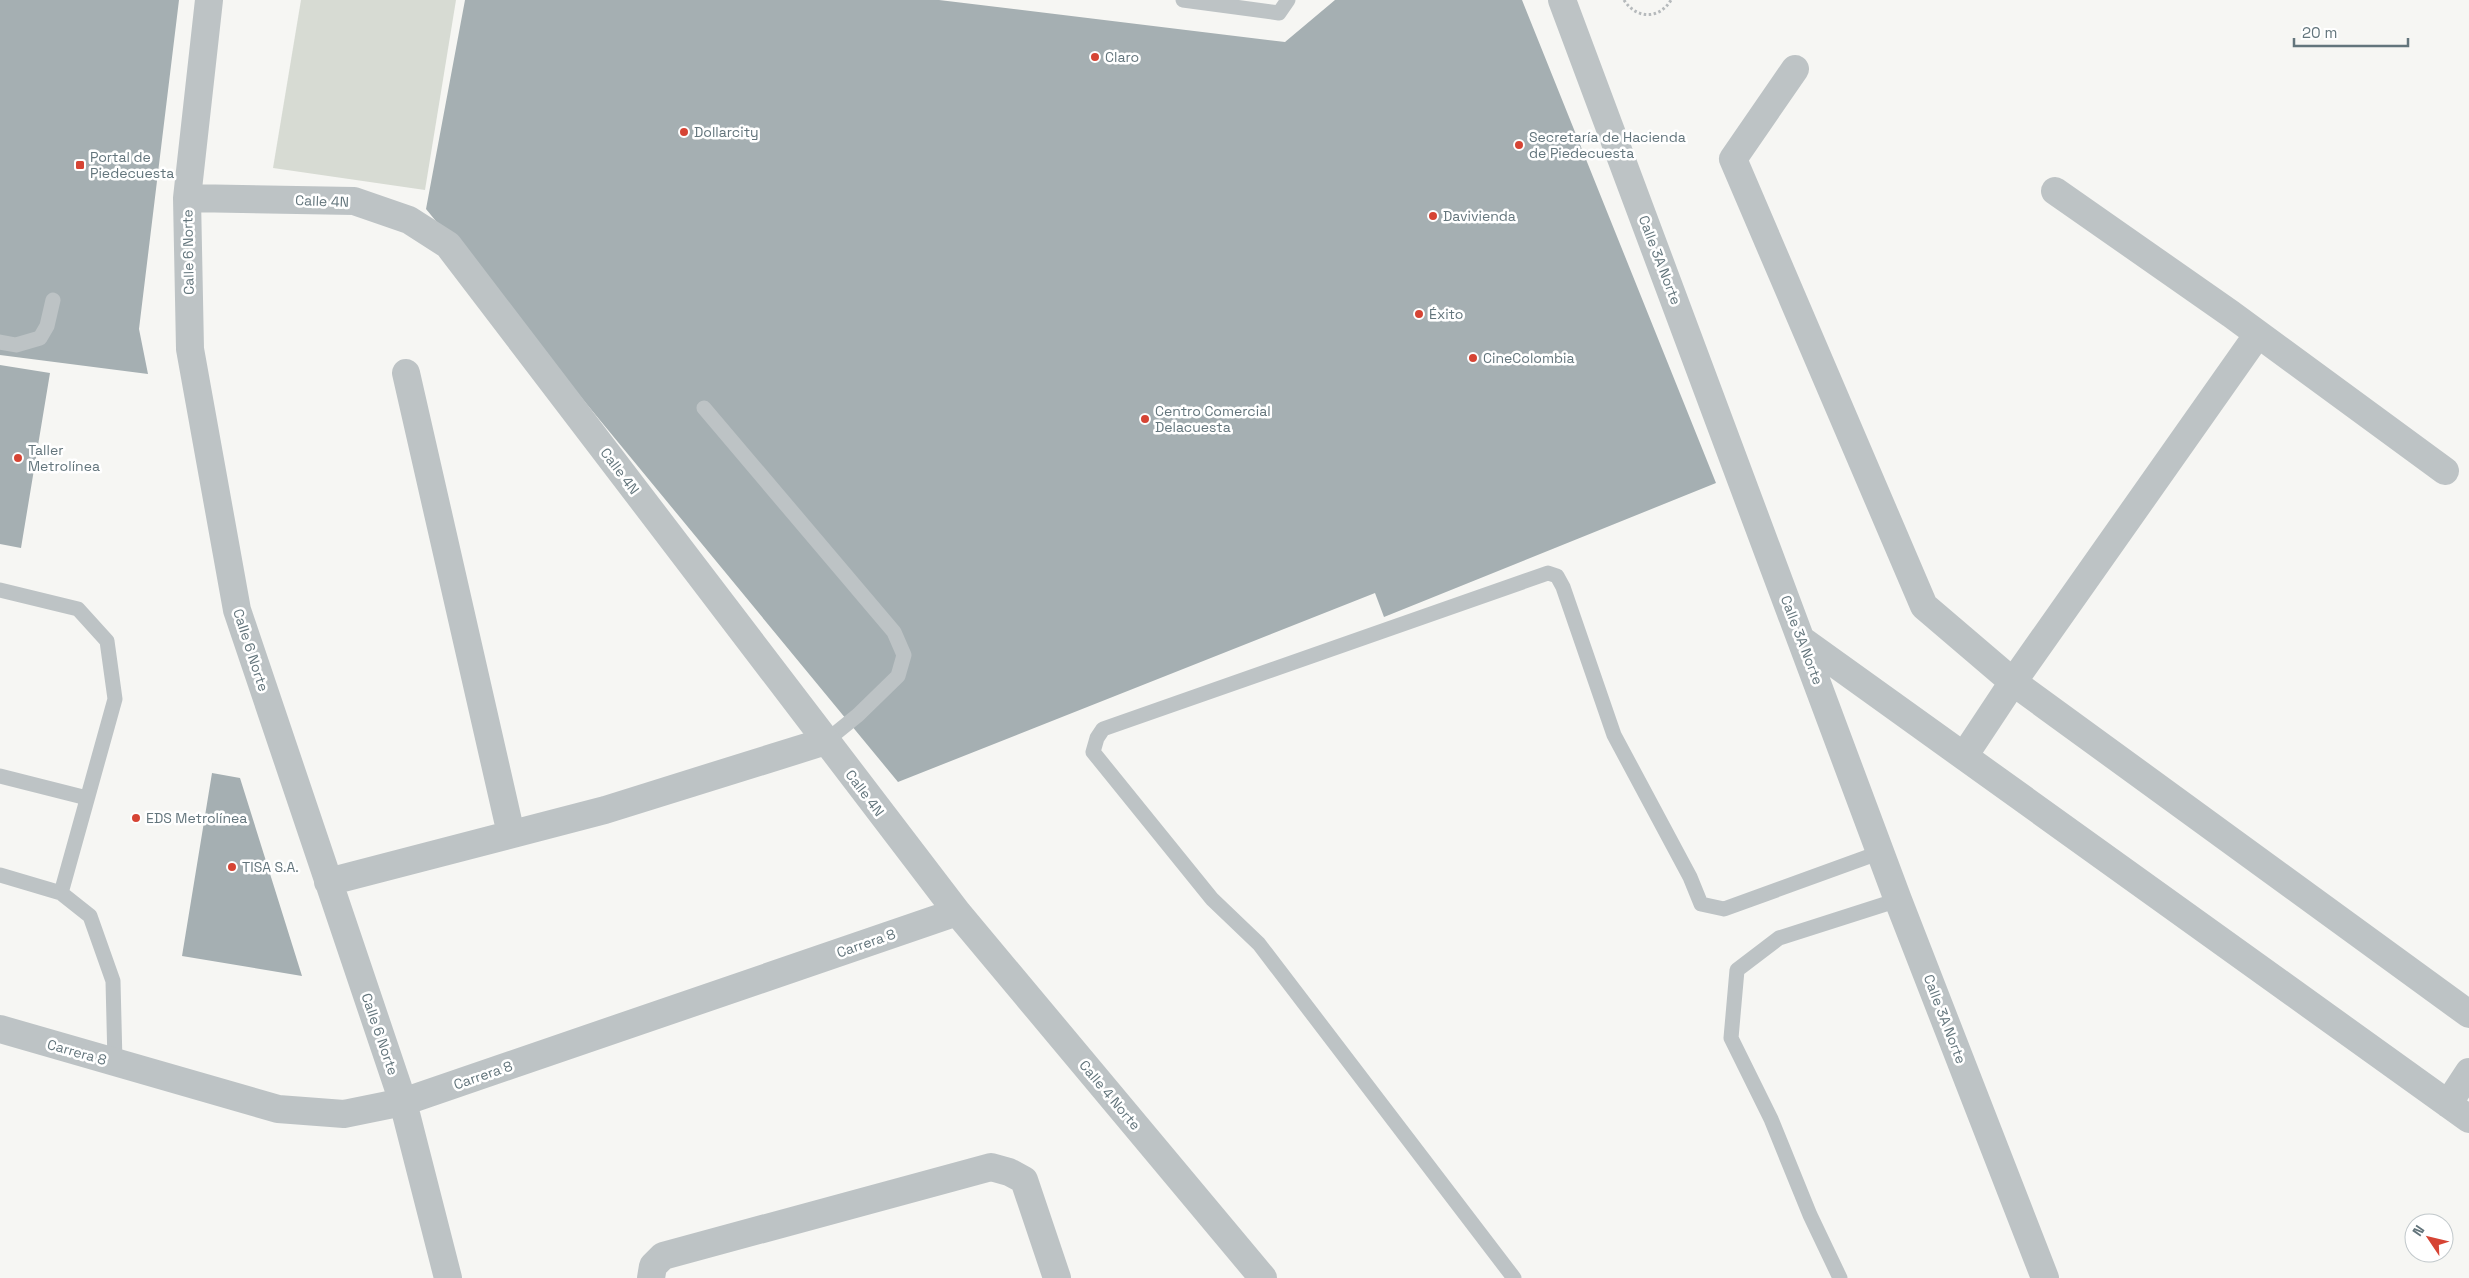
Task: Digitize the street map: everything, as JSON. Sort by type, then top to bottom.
[{"type":"street","name":"Calle 6 Norte","points":[[209,0],[187,198],[190,349],[237,610],[403,1102],[448,1278]]},
{"type":"street","name":"Calle 3A Norte","points":[[1562,0],[1898,900],[2045,1278]]},
{"type":"street","points":[[1795,69],[1733,159],[1924,606],[2013,682],[2469,1014]]},
{"type":"street","points":[[2055,191],[2258,334],[2445,471]]},
{"type":"street","name":"Calle 4N","points":[[187,198],[354,201],[409,220],[448,246],[956,912]]},
{"type":"street","points":[[1964,756],[2013,682],[2258,334]]},
{"type":"street","points":[[406,373],[511,834]]},
{"type":"street","points":[[1802,640],[2458,1111],[2469,1072]]},
{"type":"street","points":[[328,882],[605,810],[826,741]]},
{"type":"street","name":"Carrera 8","points":[[0,1030],[278,1109],[344,1114],[403,1102],[956,912]]},
{"type":"street","name":"Calle 4 Norte","points":[[956,912],[1264,1278]]},
{"type":"street","points":[[651,1278],[654,1266],[663,1256],[991,1167],[1009,1172],[1024,1180],[1057,1278]]},
{"type":"lane","points":[[1183,0],[1278,12],[1288,0]]},
{"type":"lane","points":[[0,342],[16,344],[40,338],[47,326],[53,300]]},
{"type":"lane","points":[[704,408],[894,632],[904,655],[898,676],[858,715],[826,741]]},
{"type":"lane","points":[[1514,1278],[1259,944],[1212,899],[1093,752],[1096,738],[1103,729],[1548,573],[1557,576],[1563,587],[1614,735],[1690,877],[1701,904],[1724,909],[1881,852]]},
{"type":"lane","points":[[0,590],[78,609],[108,641],[115,699],[61,893]]},
{"type":"lane","points":[[0,776],[87,798]]},
{"type":"lane","points":[[0,875],[61,893],[90,916],[112,981],[115,1062]]},
{"type":"lane","points":[[1840,1278],[1810,1215],[1771,1119],[1731,1038],[1737,970],[1779,938],[1898,900]]},
{"type":"path","points":[[1624,0],[1634,12],[1650,15],[1662,11],[1671,0]]},
{"type":"shaded area","points":[[301,0],[456,0],[425,190],[273,168]]},
{"type":"building","name":"Portal de Piedecuesta","points":[[0,0],[179,0],[139,329],[148,374],[0,355]]},
{"type":"building","name":"Centro Comercial Delacuesta","points":[[465,0],[939,0],[1285,42],[1335,0],[1522,0],[1716,483],[1384,617],[1375,593],[898,782],[426,209]]},
{"type":"building","name":"Taller Metrolínea","points":[[0,365],[50,373],[21,548],[0,544]]},
{"type":"building","name":"TISA S.A.","points":[[212,773],[240,778],[302,976],[182,956]]},
{"type":"place","name":"Claro","points":[[1095,57]]},
{"type":"place","name":"Dollarcity","points":[[684,132]]},
{"type":"place","name":"Secretaría de Hacienda de Piedecuesta","points":[[1519,145]]},
{"type":"place","name":"Portal de Piedecuesta","points":[[80,165]]},
{"type":"place","name":"Davivienda","points":[[1433,216]]},
{"type":"place","name":"Éxito","points":[[1419,314]]},
{"type":"place","name":"CineColombia","points":[[1473,358]]},
{"type":"place","name":"Centro Comercial Delacuesta","points":[[1145,419]]},
{"type":"place","name":"Taller Metrolínea","points":[[18,458]]},
{"type":"place","name":"EDS Metrolínea","points":[[136,818]]},
{"type":"place","name":"TISA S.A.","points":[[232,867]]}]
